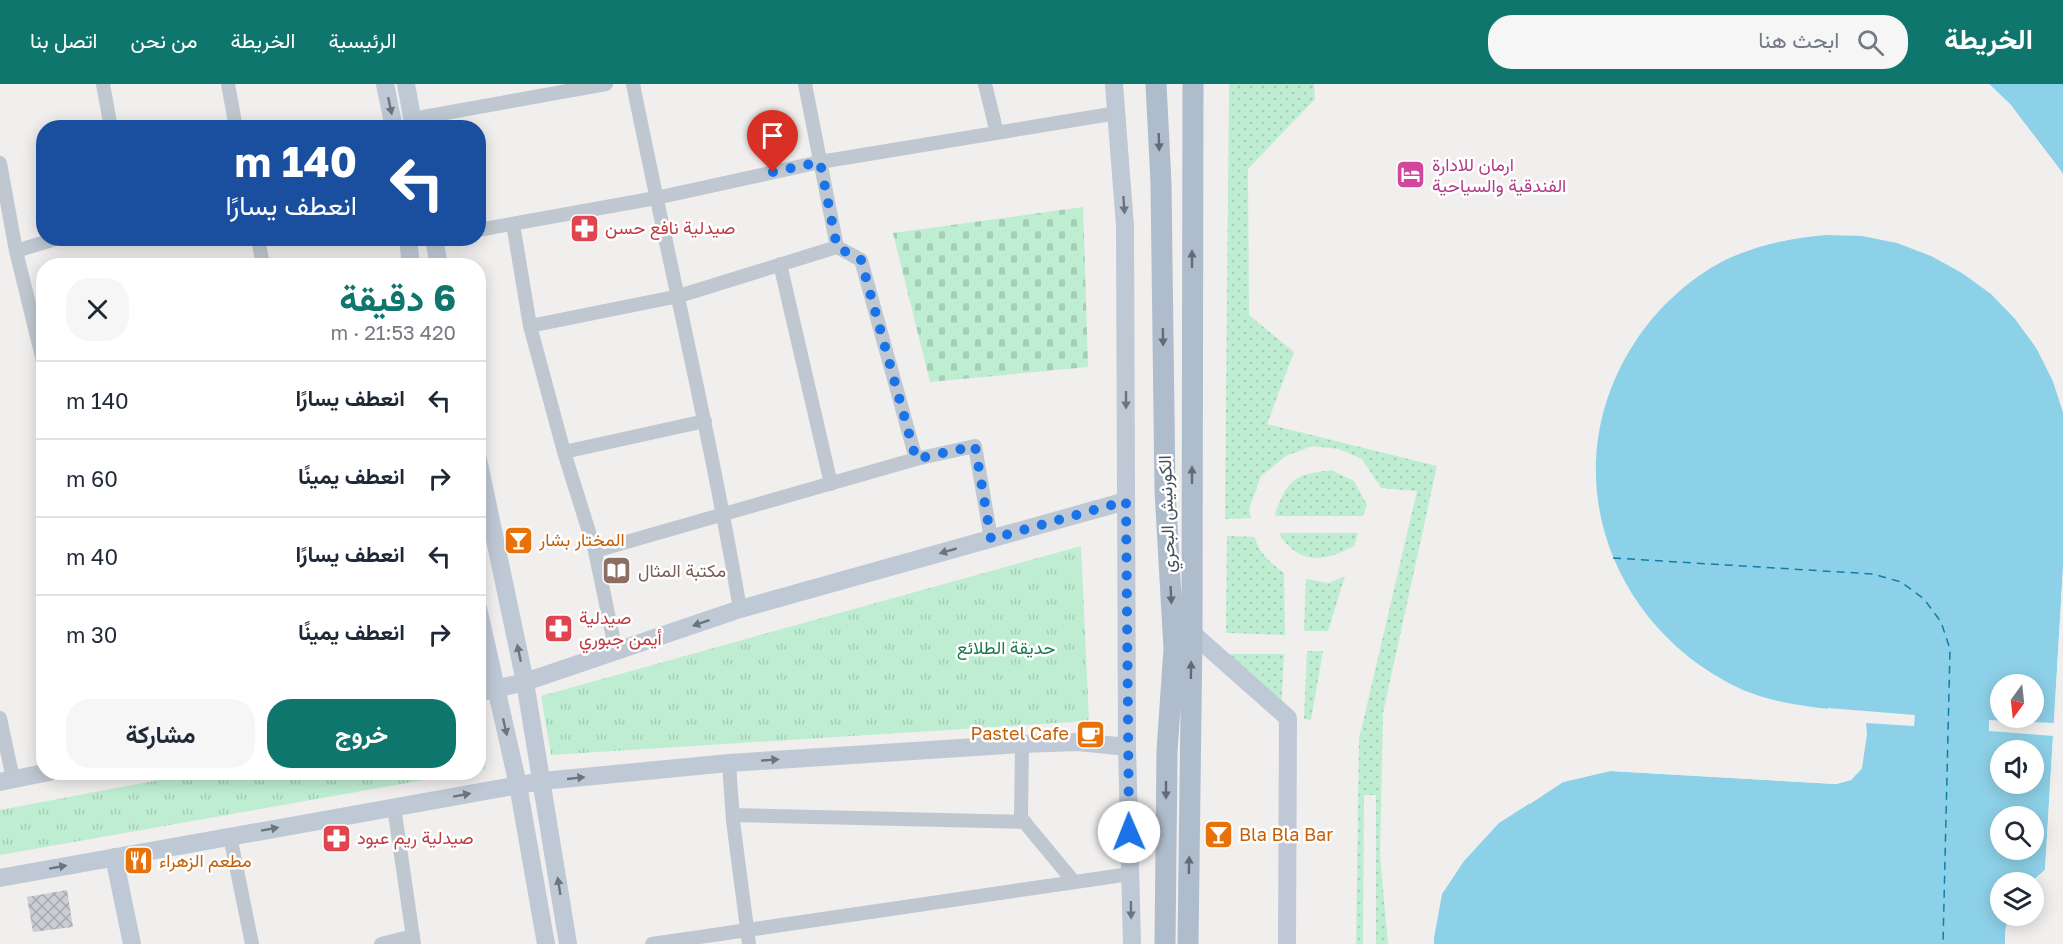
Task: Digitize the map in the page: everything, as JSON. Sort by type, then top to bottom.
[{"type":"main road","name":"الكورنيش البحري","points":[[1156,84],[1161,183],[1165,491],[1174,649],[1167,751],[1165,944]]},
{"type":"main road","name":"الكورنيش البحري","points":[[1188,944],[1192,633],[1193,84]]},
{"type":"street","points":[[103,84],[110,120]]},
{"type":"street","points":[[228,84],[235,120]]},
{"type":"street","points":[[385,84],[392,120]]},
{"type":"street","points":[[406,84],[412,120]]},
{"type":"street","points":[[428,120],[606,84]]},
{"type":"street","points":[[633,84],[705,421],[740,609]]},
{"type":"street","points":[[806,84],[837,247]]},
{"type":"street","points":[[985,84],[997,133]]},
{"type":"street","points":[[1114,84],[1125,226],[1127,747],[1131,944]]},
{"type":"street","points":[[486,229],[656,198],[820,162],[1117,114]]},
{"type":"street","points":[[0,163],[16,251],[36,332]]},
{"type":"street","points":[[513,224],[530,326],[564,452],[595,551],[616,652]]},
{"type":"street","points":[[16,251],[36,245]]},
{"type":"street","points":[[530,326],[679,296],[837,247],[861,260],[916,459]]},
{"type":"street","points":[[780,264],[831,484]]},
{"type":"street","points":[[564,452],[705,421]]},
{"type":"street","points":[[595,551],[916,459],[975,446],[991,539]]},
{"type":"street","points":[[486,497],[525,682],[568,944]]},
{"type":"street","points":[[546,944],[518,785],[487,691],[525,682],[740,609],[1126,501]]},
{"type":"street","points":[[1192,633],[1288,718],[1287,944]]},
{"type":"street","points":[[0,718],[7,780],[36,774]]},
{"type":"street","points":[[0,878],[542,781],[729,763],[1022,744],[1078,742],[1127,747]]},
{"type":"street","points":[[1022,744],[1021,818],[1074,882]]},
{"type":"street","points":[[729,763],[748,937]]},
{"type":"street","points":[[381,944],[413,940],[394,807]]},
{"type":"street","points":[[733,814],[1025,822]]},
{"type":"street","points":[[230,836],[252,944]]},
{"type":"street","points":[[114,857],[132,944]]},
{"type":"street","points":[[652,944],[748,937],[1130,874]]},
{"type":"green space","points":[[1229,84],[1314,84],[1315,99],[1248,169],[1249,315],[1294,352],[1267,424],[1437,466],[1383,713],[1380,855],[1388,944],[1376,944],[1376,795],[1364,795],[1363,944],[1356,944],[1359,739],[1417,491],[1381,488],[1362,459],[1339,449],[1312,446],[1286,456],[1261,476],[1249,509],[1251,518],[1225,519]]},
{"type":"green space","points":[[1083,207],[1088,367],[930,382],[893,233]]},
{"type":"green space","points":[[1331,470],[1354,481],[1367,505],[1363,516],[1276,516],[1275,513],[1284,492],[1294,480],[1309,474]]},
{"type":"green space","points":[[1280,533],[1358,533],[1354,546],[1337,554],[1312,558],[1296,552],[1284,541]]},
{"type":"green space","points":[[1227,536],[1255,537],[1262,553],[1284,573],[1285,635],[1226,633]]},
{"type":"green space","name":"حديقة الطلائع","points":[[1081,546],[1089,721],[551,755],[541,696]]},
{"type":"green space","points":[[1345,576],[1328,631],[1304,631],[1306,579],[1329,583]]},
{"type":"green space","points":[[1307,651],[1323,651],[1311,720],[1304,719]]},
{"type":"green space","points":[[1215,654],[1284,654],[1281,712]]},
{"type":"green space","points":[[159,780],[424,780],[0,855],[0,810]]},
{"type":"water","points":[[1989,84],[2063,84],[2063,174],[2010,104]]},
{"type":"water","points":[[1826,235],[1862,236],[1897,243],[1931,256],[1962,273],[1991,294],[2016,320],[2037,349],[2053,381],[2063,412],[2063,568],[2045,870],[2043,872],[1990,872],[1990,926],[2006,926],[2005,944],[1434,944],[1442,894],[1464,861],[1499,823],[1563,782],[1610,771],[1836,784],[1851,780],[1862,768],[1865,723],[1857,712],[1772,700],[1740,689],[1683,652],[1648,616],[1622,575],[1604,531],[1596,484],[1598,436],[1611,388],[1644,329],[1675,295],[1699,276],[1737,255],[1787,240]]},
{"type":"pier","points":[[1986,84],[1989,84],[2010,104],[2062,172],[2063,177],[2008,106]]},
{"type":"pier","points":[[2018,318],[2039,347],[2056,379],[2063,402],[2063,412],[2053,381],[2037,349],[2016,320]]},
{"type":"pier","points":[[2063,568],[2063,619],[2048,871],[2044,874],[2053,736],[1989,731],[1989,720],[1990,728],[2044,728],[2044,723],[2054,723]]},
{"type":"pier","points":[[1828,708],[1915,715],[1914,726],[1866,723],[1867,734],[1862,768],[1851,780],[1836,784],[1610,771],[1563,782],[1530,804],[1529,801],[1562,780],[1610,768],[1835,781],[1849,778],[1859,767],[1864,734],[1862,724],[1855,715],[1828,711]]},
{"type":"building","points":[[67,890],[73,927],[33,932],[27,897]]},
{"type":"ferry route","points":[[1613,558],[1873,574],[1901,582],[1924,599],[1941,622],[1950,649],[1943,944]]},
{"type":"place","name":"ارمان للادارة الفندقية والسياحية","points":[[1411,175]]},
{"type":"place","name":"صيدلية نافع حسن","points":[[584,228]]},
{"type":"place","name":"المختار بشار","points":[[518,540]]},
{"type":"place","name":"مكتبة المثال","points":[[617,571]]},
{"type":"place","name":"صيدلية أيمن جبوري","points":[[558,628]]},
{"type":"place","name":"Pastel Cafe","points":[[1090,734]]},
{"type":"place","name":"Bla Bla Bar","points":[[1218,835]]},
{"type":"place","name":"صيدلية ريم عبود","points":[[336,838]]},
{"type":"place","name":"مطعم الزهراء","points":[[138,861]]},
{"type":"route","points":[[773,172],[820,162],[837,247],[861,260],[916,459],[975,446],[991,539],[1126,501],[1129,832]]}]
